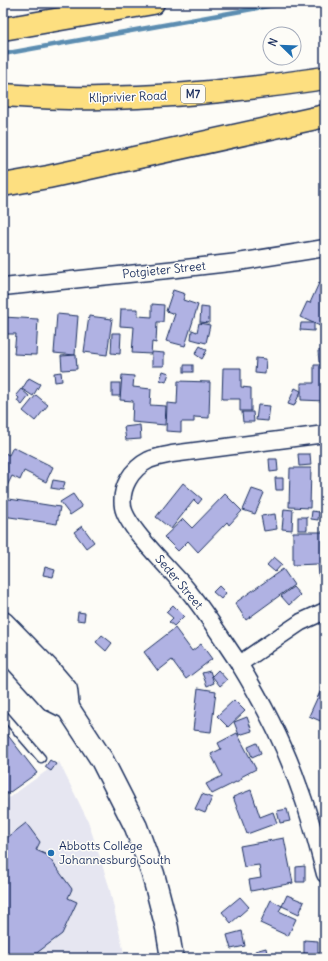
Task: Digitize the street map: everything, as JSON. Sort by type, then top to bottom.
[{"type":"main road","points":[[3,29],[153,3]]},
{"type":"main road","name":"Kliprivier Road","points":[[3,95],[101,98],[174,95],[267,87],[325,78]]},
{"type":"main road","points":[[3,185],[48,177],[325,116]]},
{"type":"main road","points":[[3,623],[48,669],[66,690],[68,708],[102,760],[136,827],[160,899],[172,958]]},
{"type":"main road","points":[[3,646],[52,700],[68,708]]},
{"type":"street","name":"Potgieter Street","points":[[3,287],[176,270],[325,248]]},
{"type":"street","name":"Seder Street","points":[[325,434],[172,454],[155,458],[142,464],[136,469],[124,488],[123,495],[123,510],[131,525],[186,588],[210,620],[266,712],[285,751],[299,786],[312,824],[325,874]]},
{"type":"street","points":[[238,664],[301,622],[325,611]]},
{"type":"lane","points":[[3,659],[26,670]]},
{"type":"lane","points":[[3,714],[41,758]]},
{"type":"shaded area","name":"Abbotts College Johannesburg South","points":[[59,762],[88,821],[109,886],[125,958],[3,958],[3,802]]},
{"type":"building","points":[[319,283],[325,286],[325,315],[320,326],[300,317],[307,302],[310,303]]},
{"type":"building","points":[[173,290],[185,294],[183,300],[198,305],[185,346],[166,341],[175,314],[166,311]]},
{"type":"building","points":[[152,304],[164,305],[163,322],[157,322],[156,343],[152,342],[151,354],[132,353],[134,327],[120,326],[121,309],[138,309],[138,316],[152,317]]},
{"type":"building","points":[[201,307],[209,308],[209,323],[200,322]]},
{"type":"building","points":[[57,314],[78,316],[75,355],[54,353]]},
{"type":"building","points":[[89,316],[112,319],[107,355],[84,352]]},
{"type":"building","points":[[3,317],[38,319],[36,355],[14,354],[16,334],[3,334]]},
{"type":"building","points":[[199,323],[210,325],[206,343],[191,339],[192,330],[197,332]]},
{"type":"building","points":[[301,323],[314,323],[314,331],[300,330]]},
{"type":"building","points":[[112,333],[121,333],[120,354],[111,353]]},
{"type":"building","points":[[200,346],[207,350],[202,359],[195,354]]},
{"type":"building","points":[[325,350],[325,362],[319,362],[318,351]]},
{"type":"building","points":[[152,352],[164,353],[164,366],[152,366]]},
{"type":"building","points":[[76,355],[77,369],[62,370],[61,356]]},
{"type":"building","points":[[256,358],[266,359],[265,374],[255,373]]},
{"type":"building","points":[[184,365],[193,365],[193,372],[184,372]]},
{"type":"building","points":[[314,365],[325,365],[325,401],[301,400],[301,383],[314,383]]},
{"type":"building","points":[[223,368],[241,368],[241,387],[251,388],[251,411],[240,411],[240,399],[222,399]]},
{"type":"building","points":[[163,371],[169,373],[166,382],[160,380]]},
{"type":"building","points":[[61,372],[62,381],[55,382],[54,373]]},
{"type":"building","points":[[122,375],[134,376],[133,387],[151,389],[150,405],[166,406],[165,425],[132,422],[133,401],[120,400]]},
{"type":"building","points":[[29,378],[40,384],[33,396],[22,389]]},
{"type":"building","points":[[178,381],[210,382],[209,418],[194,417],[194,422],[181,422],[181,432],[166,431],[167,403],[177,404]]},
{"type":"building","points":[[112,383],[120,383],[120,396],[112,396]]},
{"type":"building","points":[[295,388],[301,391],[294,406],[288,404]]},
{"type":"building","points":[[21,389],[29,396],[22,405],[17,401],[19,398],[16,395]]},
{"type":"building","points":[[36,395],[48,405],[35,421],[23,411]]},
{"type":"building","points":[[258,405],[270,406],[268,421],[256,420]]},
{"type":"building","points":[[242,412],[253,412],[254,422],[243,422]]},
{"type":"building","points":[[140,425],[141,439],[126,440],[124,427]]},
{"type":"building","points":[[13,447],[53,467],[46,482],[24,471],[20,480],[12,476],[3,494],[3,452],[9,455]]},
{"type":"building","points":[[298,454],[310,454],[311,465],[299,466]]},
{"type":"building","points":[[269,459],[277,459],[278,471],[270,472]]},
{"type":"building","points":[[290,468],[311,468],[310,508],[289,507]]},
{"type":"building","points":[[275,478],[283,478],[283,490],[276,490]]},
{"type":"building","points":[[53,480],[65,482],[63,490],[51,488]]},
{"type":"building","points":[[183,483],[202,499],[198,504],[194,500],[171,529],[156,517]]},
{"type":"building","points":[[252,489],[264,493],[255,514],[243,510]]},
{"type":"building","points":[[73,494],[82,507],[70,515],[60,502]]},
{"type":"building","points":[[225,494],[242,511],[229,525],[227,522],[198,552],[188,541],[178,551],[164,537],[183,519],[192,528]]},
{"type":"building","points":[[3,498],[60,507],[57,524],[3,516]]},
{"type":"building","points":[[284,509],[293,510],[292,530],[282,529]]},
{"type":"building","points":[[312,511],[319,512],[318,520],[311,519]]},
{"type":"building","points":[[275,514],[277,529],[264,531],[261,516]]},
{"type":"building","points":[[298,517],[307,517],[307,530],[298,530]]},
{"type":"building","points":[[82,526],[94,542],[86,548],[74,532]]},
{"type":"building","points":[[293,532],[325,532],[325,577],[319,577],[318,564],[293,565]]},
{"type":"building","points":[[274,557],[282,564],[275,572],[267,565]]},
{"type":"building","points":[[45,567],[55,570],[53,577],[43,575]]},
{"type":"building","points":[[283,569],[294,585],[246,620],[235,603]]},
{"type":"building","points":[[219,586],[226,593],[221,599],[213,592]]},
{"type":"building","points":[[293,587],[300,595],[289,605],[281,596]]},
{"type":"building","points":[[173,605],[184,616],[174,626],[169,622],[173,618],[166,612]]},
{"type":"building","points":[[78,612],[85,613],[84,621],[77,620]]},
{"type":"building","points":[[175,628],[192,651],[201,644],[212,659],[186,679],[172,660],[158,671],[144,652]]},
{"type":"building","points":[[102,635],[112,643],[106,651],[96,642]]},
{"type":"building","points":[[218,670],[227,680],[220,686],[212,676]]},
{"type":"building","points":[[210,671],[214,683],[207,686],[202,673]]},
{"type":"building","points":[[325,681],[325,723],[309,716]]},
{"type":"building","points":[[198,688],[216,691],[211,732],[193,730]]},
{"type":"building","points":[[234,700],[245,711],[228,727],[217,716]]},
{"type":"building","points":[[247,717],[252,731],[239,735],[234,722]]},
{"type":"building","points":[[3,729],[37,773],[3,797]]},
{"type":"building","points":[[237,733],[256,769],[241,777],[242,779],[212,794],[206,784],[222,776],[211,754],[221,749],[218,743]]},
{"type":"building","points":[[257,743],[261,753],[252,757],[248,747]]},
{"type":"building","points":[[50,760],[56,764],[51,771],[45,767]]},
{"type":"building","points":[[251,790],[260,817],[273,812],[277,823],[247,834],[233,797]]},
{"type":"building","points":[[202,794],[212,798],[205,813],[195,809]]},
{"type":"building","points":[[287,809],[290,821],[280,823],[277,811]]},
{"type":"building","points":[[26,823],[40,842],[36,850],[47,855],[72,889],[68,898],[77,902],[62,934],[30,958],[3,958],[3,841]]},
{"type":"building","points":[[284,838],[293,883],[251,891],[249,880],[261,878],[259,865],[244,867],[240,846]]},
{"type":"building","points":[[305,866],[305,882],[296,882],[296,867]]},
{"type":"building","points":[[287,895],[304,902],[299,914],[282,906]]},
{"type":"building","points":[[240,897],[249,907],[231,923],[222,912]]},
{"type":"building","points":[[271,900],[282,906],[279,911],[296,919],[288,936],[260,923]]},
{"type":"building","points":[[242,931],[245,946],[231,949],[227,935]]},
{"type":"building","points":[[304,940],[318,941],[318,954],[304,954]]},
{"type":"building","points":[[266,948],[268,958],[257,958],[255,951]]},
{"type":"waterway","points":[[3,54],[285,3]]},
{"type":"place","name":"Abbotts College Johannesburg South","points":[[51,853]]}]
